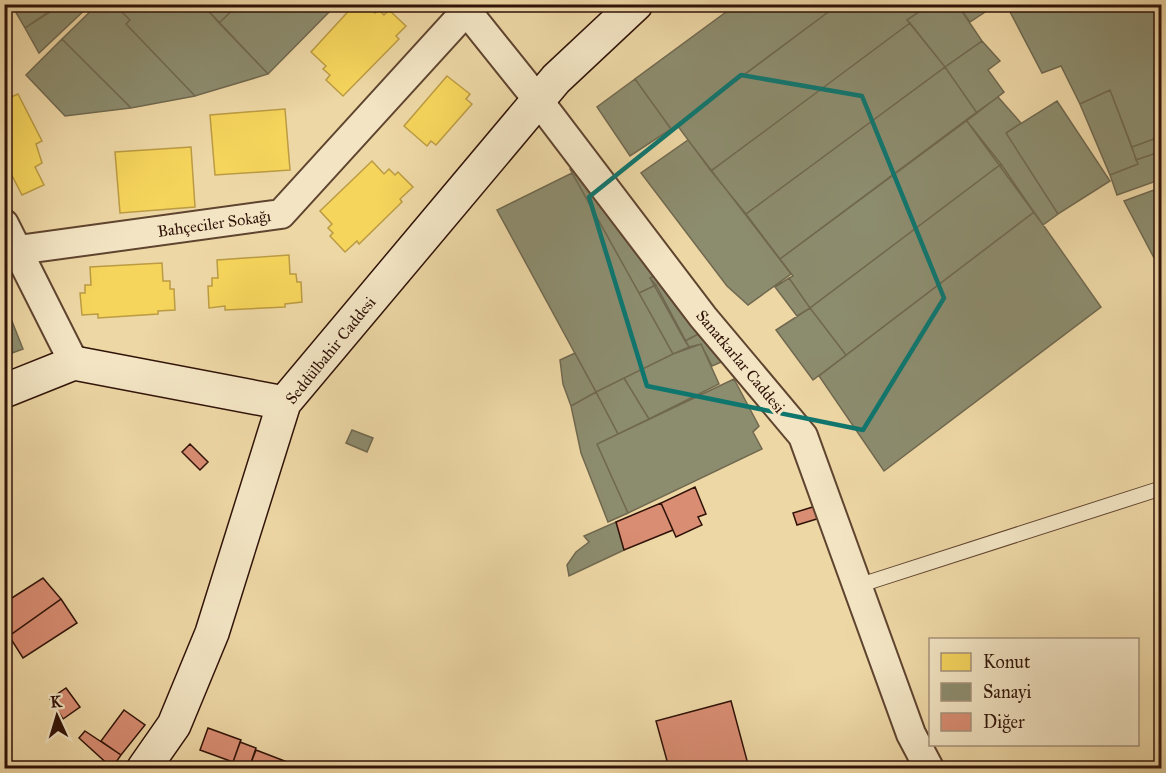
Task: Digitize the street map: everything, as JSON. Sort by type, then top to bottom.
[{"type":"street","name":"Seddülbahir Caddesi","points":[[144,768],[174,725],[212,633],[284,403],[556,79],[636,4]]},
{"type":"street","name":"Sanatkarlar Caddesi","points":[[463,8],[538,100],[703,317],[803,436],[911,734],[929,768]]},
{"type":"street","name":"Bahçeciler Sokağı","points":[[18,250],[281,214],[463,8]]},
{"type":"street","points":[[4,224],[74,363]]},
{"type":"street","points":[[4,391],[74,363],[284,403]]},
{"type":"lane","points":[[857,586],[1161,488]]},
{"type":"highlighted area","points":[[741,75],[862,96],[944,298],[863,430],[647,386],[589,197]]},
{"type":"building: Konut","points":[[355,4],[366,4],[375,13],[379,10],[384,15],[389,10],[406,26],[396,36],[399,39],[343,96],[326,80],[330,75],[323,69],[326,66],[311,52]]},
{"type":"building: Konut","points":[[447,76],[470,94],[466,99],[472,104],[436,145],[431,141],[427,146],[404,126]]},
{"type":"building: Konut","points":[[18,94],[42,141],[36,144],[42,163],[35,167],[44,185],[22,195],[4,160],[4,100]]},
{"type":"building: Konut","points":[[285,109],[290,170],[215,175],[210,115]]},
{"type":"building: Konut","points":[[191,147],[195,207],[120,213],[115,152]]},
{"type":"building: Konut","points":[[372,161],[384,174],[389,169],[395,175],[398,172],[413,187],[400,199],[402,202],[359,244],[357,241],[345,252],[330,236],[333,233],[328,228],[332,224],[320,211]]},
{"type":"building: Konut","points":[[289,255],[290,274],[296,274],[297,282],[301,282],[302,302],[285,304],[285,307],[225,310],[225,306],[209,308],[208,286],[212,286],[212,278],[218,278],[217,260]]},
{"type":"building: Konut","points":[[162,263],[163,281],[170,281],[170,289],[174,289],[175,310],[158,311],[158,314],[98,318],[98,314],[82,315],[80,293],[85,293],[85,285],[91,285],[90,267]]},
{"type":"building: Sanayi","points":[[11,4],[52,4],[56,8],[25,28]]},
{"type":"building: Sanayi","points":[[60,4],[91,4],[39,53],[25,28]]},
{"type":"building: Sanayi","points":[[98,4],[114,4],[130,20],[126,24],[195,96],[131,108],[62,39]]},
{"type":"building: Sanayi","points":[[114,4],[202,4],[268,74],[195,96],[126,24],[130,20]]},
{"type":"building: Sanayi","points":[[202,4],[239,4],[219,23]]},
{"type":"building: Sanayi","points":[[239,4],[337,4],[268,74],[219,23]]},
{"type":"building: Sanayi","points":[[737,4],[839,4],[671,129],[635,79]]},
{"type":"building: Sanayi","points":[[839,4],[918,4],[922,10],[907,20],[910,23],[711,171],[677,125]]},
{"type":"building: Sanayi","points":[[930,4],[957,4],[982,41],[945,67],[907,20]]},
{"type":"building: Sanayi","points":[[957,4],[988,4],[991,8],[970,22]]},
{"type":"building: Sanayi","points":[[1018,4],[1151,4],[1162,32],[1162,74],[1158,75],[1162,83],[1162,136],[1132,147],[1110,90],[1080,104],[1061,66],[1042,73],[1008,8]]},
{"type":"building: Sanayi","points":[[910,23],[945,67],[746,214],[711,171]]},
{"type":"building: Sanayi","points":[[62,39],[131,108],[65,116],[26,75]]},
{"type":"building: Sanayi","points":[[982,41],[1000,61],[988,70],[1004,92],[977,113],[945,67]]},
{"type":"building: Sanayi","points":[[945,67],[977,113],[780,259],[746,214]]},
{"type":"building: Sanayi","points":[[635,79],[671,129],[630,156],[597,107]]},
{"type":"building: Sanayi","points":[[1110,90],[1138,164],[1110,175],[1080,104]]},
{"type":"building: Sanayi","points":[[998,97],[1021,123],[1006,133],[1058,214],[1043,225],[966,120]]},
{"type":"building: Sanayi","points":[[1057,101],[1110,181],[1058,214],[1006,133]]},
{"type":"building: Sanayi","points":[[966,120],[1001,164],[810,308],[789,278],[793,276],[780,259]]},
{"type":"building: Sanayi","points":[[1162,136],[1162,151],[1136,160],[1132,147]]},
{"type":"building: Sanayi","points":[[688,140],[791,274],[748,305],[727,286],[641,173]]},
{"type":"building: Sanayi","points":[[1162,151],[1162,179],[1117,195],[1110,175],[1138,164],[1136,160]]},
{"type":"building: Sanayi","points":[[1001,164],[1034,212],[846,355],[810,308]]},
{"type":"building: Sanayi","points":[[577,165],[664,273],[650,278],[656,285],[639,293],[570,169]]},
{"type":"building: Sanayi","points":[[572,173],[673,354],[596,392],[497,210]]},
{"type":"building: Sanayi","points":[[1162,187],[1162,273],[1124,201]]},
{"type":"building: Sanayi","points":[[1034,212],[1101,307],[884,471],[819,376]]},
{"type":"building: Sanayi","points":[[664,273],[710,328],[685,341],[650,278]]},
{"type":"building: Sanayi","points":[[789,278],[810,308],[797,316],[775,287]]},
{"type":"building: Sanayi","points":[[656,285],[689,347],[673,354],[639,293]]},
{"type":"building: Sanayi","points":[[4,301],[23,349],[4,356]]},
{"type":"building: Sanayi","points":[[810,308],[846,355],[813,380],[776,330]]},
{"type":"building: Sanayi","points":[[710,328],[733,357],[712,366],[701,344],[689,347],[685,341]]},
{"type":"building: Sanayi","points":[[701,344],[719,384],[649,419],[624,378],[673,354]]},
{"type":"building: Sanayi","points":[[575,353],[596,392],[571,406],[563,384],[560,360]]},
{"type":"building: Sanayi","points":[[624,378],[649,419],[618,434],[596,392]]},
{"type":"building: Sanayi","points":[[734,379],[759,426],[753,432],[762,449],[628,513],[597,444]]},
{"type":"building: Sanayi","points":[[596,392],[618,434],[597,444],[628,513],[608,522],[581,453],[571,406]]},
{"type":"building: Sanayi","points":[[352,430],[373,438],[367,452],[346,443]]},
{"type":"building: Sanayi","points":[[616,522],[624,550],[569,576],[567,565],[576,552],[589,542],[584,536]]},
{"type":"building: Diğer","points":[[190,444],[208,462],[200,470],[182,452]]},
{"type":"building: Diğer","points":[[695,487],[706,514],[698,517],[702,525],[676,537],[661,503]]},
{"type":"building: Diğer","points":[[661,503],[673,530],[624,550],[616,522]]},
{"type":"building: Diğer","points":[[816,506],[820,518],[797,525],[793,513]]},
{"type":"building: Diğer","points":[[43,578],[61,599],[9,636],[4,630],[4,603]]},
{"type":"building: Diğer","points":[[61,599],[77,623],[23,658],[9,636]]},
{"type":"building: Diğer","points":[[66,688],[80,707],[63,719],[50,699]]},
{"type":"building: Diğer","points":[[731,701],[749,768],[669,768],[656,721]]},
{"type":"building: Diğer","points":[[124,710],[145,725],[121,755],[101,741]]},
{"type":"building: Diğer","points":[[208,728],[241,740],[233,762],[200,750]]},
{"type":"building: Diğer","points":[[85,731],[121,755],[112,768],[79,738]]},
{"type":"building: Diğer","points":[[240,742],[256,748],[249,768],[233,762]]},
{"type":"building: Diğer","points":[[256,750],[282,760],[279,768],[249,768]]},
{"type":"building: Diğer","points":[[282,760],[303,768],[279,768]]}]
